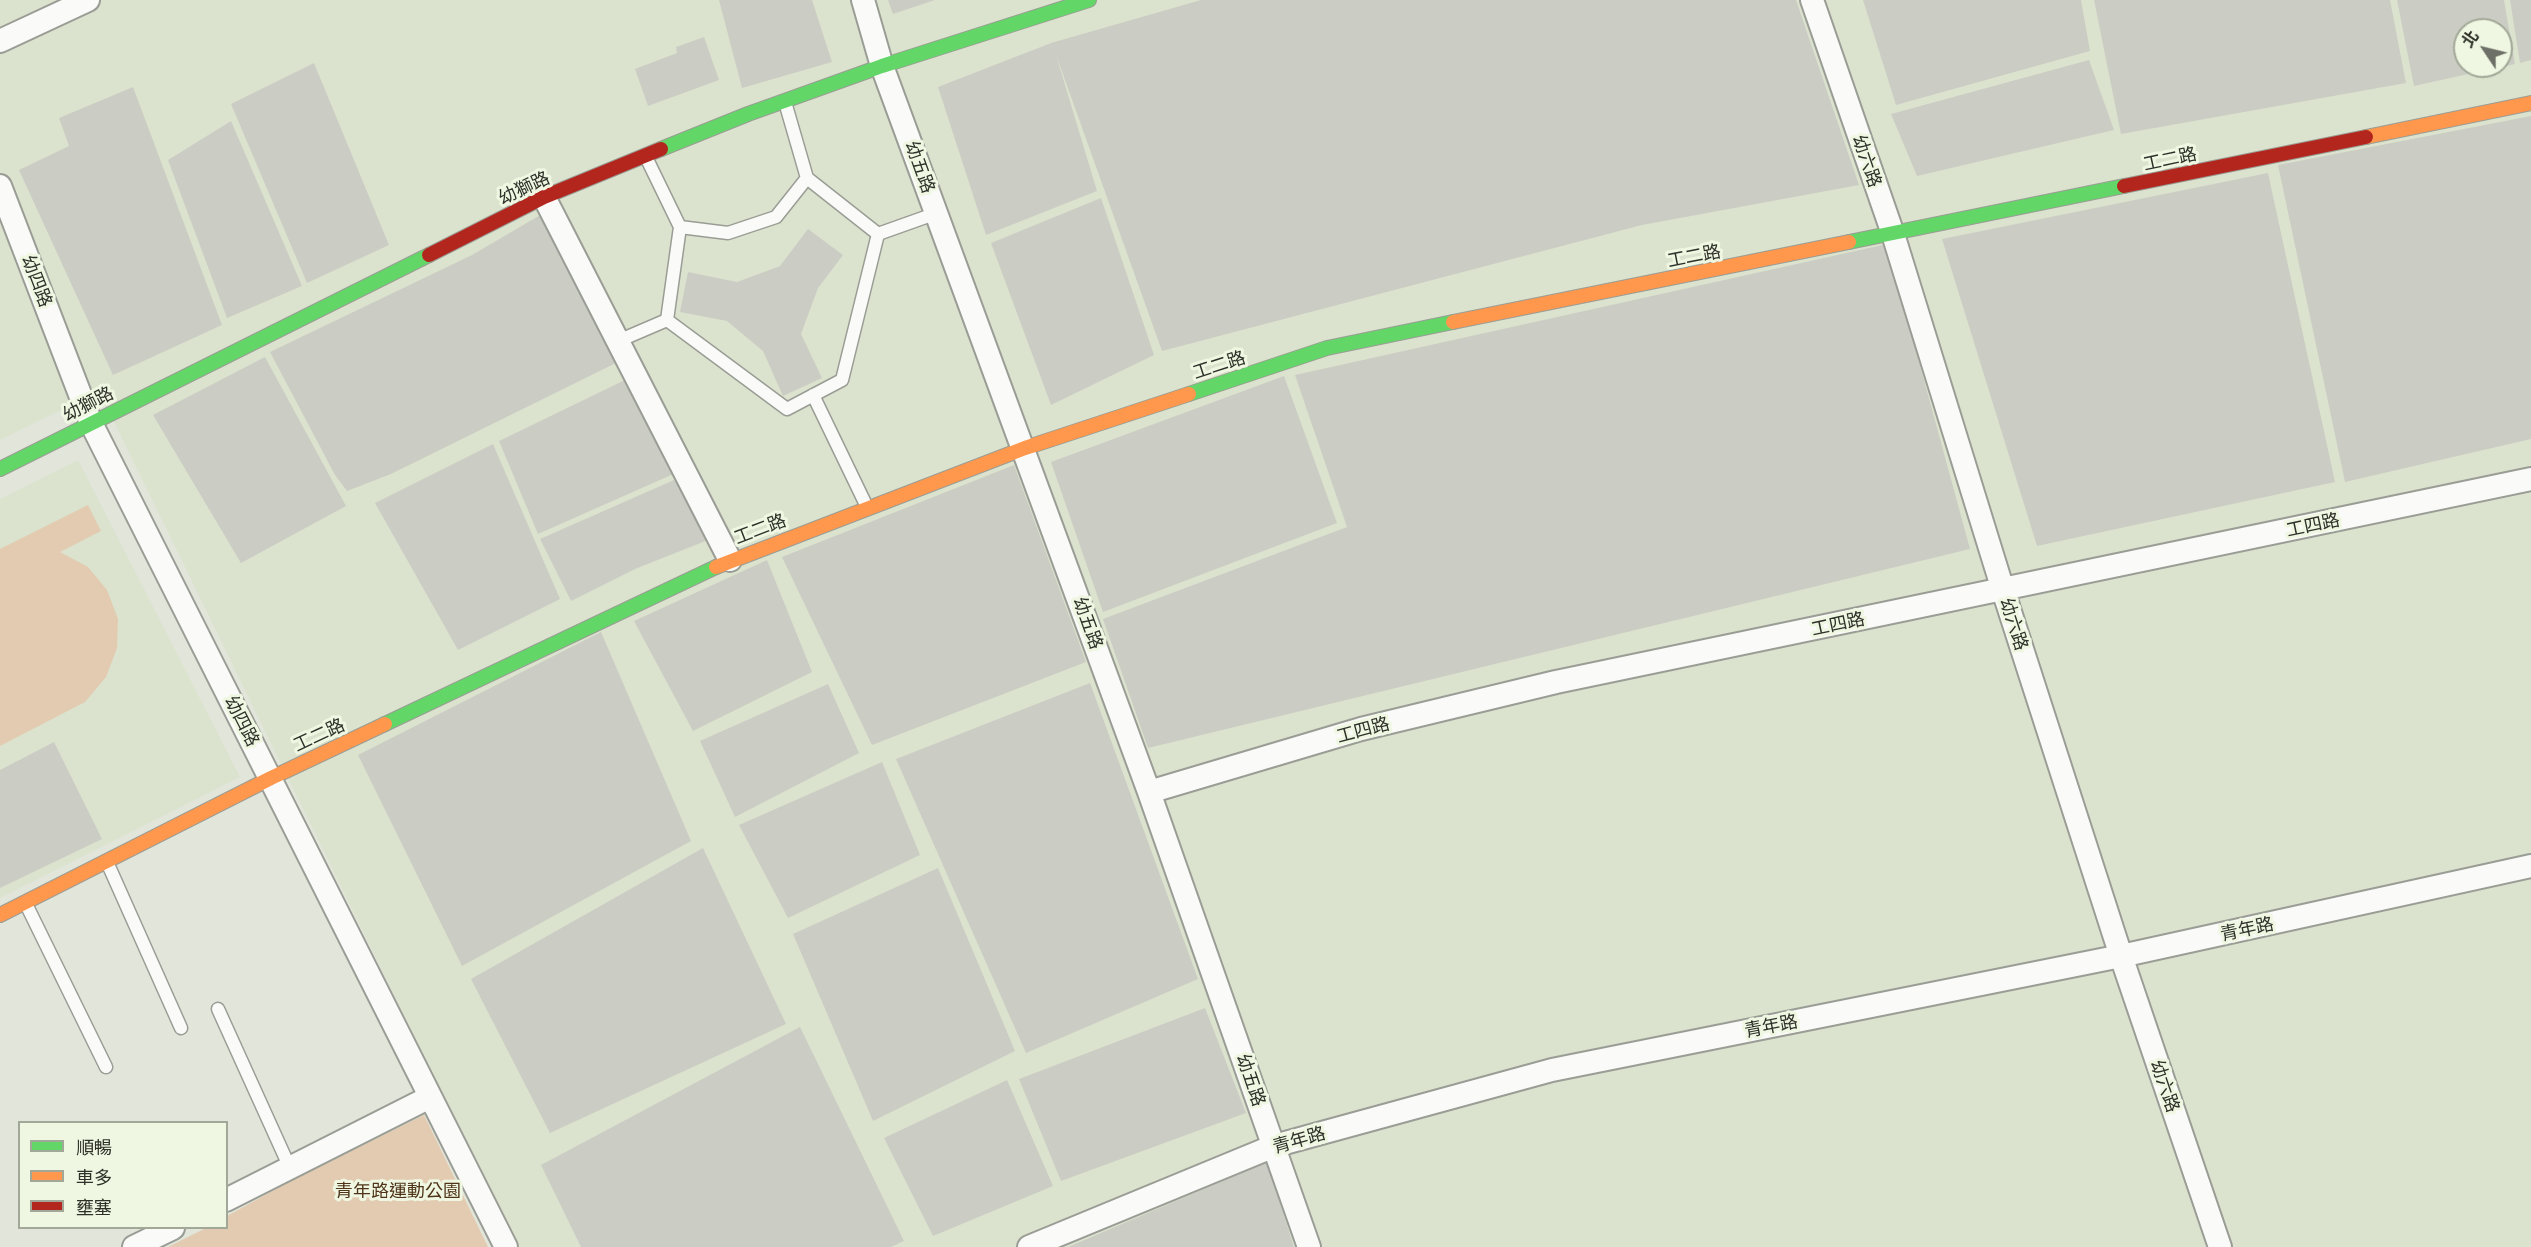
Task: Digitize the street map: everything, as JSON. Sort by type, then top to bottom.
[{"type":"street","points":[[0,41],[88,0]]},
{"type":"street","name":"幼五路","points":[[862,0],[882,66],[1025,448],[1309,1247]]},
{"type":"street","name":"幼獅路","points":[[0,469],[544,198],[645,156],[882,66],[1089,0]]},
{"type":"street","name":"幼六路","points":[[1812,0],[1893,234],[2003,590],[2121,957],[2220,1247]]},
{"type":"street","name":"工二路","points":[[0,915],[271,778],[730,560],[1025,448],[1328,348],[2531,102]]},
{"type":"street","name":"幼四路","points":[[0,186],[91,423],[506,1247]]},
{"type":"street","points":[[544,198],[730,560]]},
{"type":"street","name":"工四路","points":[[1149,792],[1362,729],[1556,682],[2531,479]]},
{"type":"street","name":"青年路","points":[[1029,1247],[1274,1146],[1552,1070],[2121,957],[2531,866]]},
{"type":"street","points":[[228,1199],[430,1097]]},
{"type":"street","points":[[134,1247],[169,1229]]},
{"type":"lane","points":[[785,102],[807,178],[878,234]]},
{"type":"lane","points":[[645,156],[680,227],[667,320]]},
{"type":"lane","points":[[680,227],[728,233],[776,217],[807,178]]},
{"type":"lane","points":[[878,234],[937,213]]},
{"type":"lane","points":[[667,320],[787,409],[842,380],[878,234]]},
{"type":"lane","points":[[618,341],[667,320]]},
{"type":"lane","points":[[813,395],[867,508]]},
{"type":"lane","points":[[107,861],[182,1028]]},
{"type":"lane","points":[[25,902],[106,1067]]},
{"type":"lane","points":[[218,1009],[290,1168]]},
{"type":"shaded area","points":[[0,0],[2531,0],[2531,1247],[517,1247],[99,391],[0,440]]},
{"type":"shaded area","points":[[78,460],[240,777],[0,898],[0,499]]},
{"type":"green space","points":[[88,505],[101,531],[60,552],[88,567],[107,590],[118,619],[117,648],[106,677],[85,702],[0,746],[0,549]]},
{"type":"green space","name":"青年路運動公園","points":[[424,1115],[488,1247],[168,1247],[204,1229],[228,1229],[228,1215],[298,1177]]},
{"type":"building","points":[[719,0],[812,0],[832,62],[742,88]]},
{"type":"building","points":[[888,0],[935,0],[893,14]]},
{"type":"building","points":[[1201,0],[1796,0],[1859,185],[1642,225],[1162,351],[1056,55],[1097,191],[986,235],[938,87],[1051,43]]},
{"type":"building","points":[[1863,0],[2081,0],[2090,51],[1896,105]]},
{"type":"building","points":[[2094,0],[2390,0],[2406,83],[2121,134]]},
{"type":"building","points":[[2397,0],[2504,0],[2507,18],[2453,18],[2453,77],[2414,86]]},
{"type":"building","points":[[2510,0],[2531,0],[2531,60],[2520,63]]},
{"type":"building","points":[[704,37],[719,80],[648,106],[635,69],[677,53],[676,47]]},
{"type":"building","points":[[2089,60],[2114,130],[1917,176],[1891,114]]},
{"type":"building","points":[[314,63],[389,245],[307,283],[231,104]]},
{"type":"building","points":[[133,87],[222,325],[113,375],[19,170],[69,146],[59,118]]},
{"type":"building","points":[[2531,116],[2531,439],[2345,482],[2278,165]]},
{"type":"building","points":[[231,121],[302,286],[227,318],[168,160]]},
{"type":"building","points":[[2268,173],[2335,482],[2037,546],[1942,239]]},
{"type":"building","points":[[1101,198],[1154,355],[1051,405],[991,243]]},
{"type":"building","points":[[542,214],[616,363],[391,474],[347,491],[335,475],[270,352],[472,255]]},
{"type":"building","points":[[808,229],[843,255],[818,288],[801,334],[822,378],[783,396],[763,351],[727,321],[680,312],[688,272],[737,282],[780,266]]},
{"type":"building","points":[[1887,244],[1970,549],[1148,748],[1103,619],[1347,527],[1295,375]]},
{"type":"building","points":[[265,357],[346,506],[241,563],[153,415]]},
{"type":"building","points":[[1284,376],[1337,523],[1103,612],[1051,462]]},
{"type":"building","points":[[627,379],[678,472],[538,534],[499,441]]},
{"type":"building","points":[[493,444],[560,599],[458,650],[375,503]]},
{"type":"building","points":[[1014,465],[1086,662],[872,745],[782,557]]},
{"type":"building","points":[[674,480],[694,509],[708,540],[635,569],[571,601],[540,539]]},
{"type":"building","points":[[767,560],[812,672],[693,731],[634,621]]},
{"type":"building","points":[[601,632],[691,841],[462,966],[358,755]]},
{"type":"building","points":[[1090,683],[1198,979],[1026,1053],[896,759]]},
{"type":"building","points":[[828,684],[859,753],[735,817],[700,741]]},
{"type":"building","points":[[54,742],[102,839],[0,888],[0,770]]},
{"type":"building","points":[[882,762],[920,855],[788,918],[739,825]]},
{"type":"building","points":[[703,848],[786,1024],[550,1133],[471,979]]},
{"type":"building","points":[[938,868],[1015,1051],[873,1121],[793,934]]},
{"type":"building","points":[[1205,1008],[1246,1113],[1061,1181],[1019,1079]]},
{"type":"building","points":[[800,1027],[904,1241],[891,1247],[581,1247],[541,1165]]},
{"type":"building","points":[[1007,1080],[1053,1186],[933,1236],[884,1138]]},
{"type":"building","points":[[1267,1162],[1294,1247],[1068,1247]]},
{"type":"traffic: fast","points":[[661,149],[748,114],[882,66],[1089,0]]},
{"type":"traffic: fast","points":[[1849,242],[2124,186]]},
{"type":"traffic: fast","points":[[0,469],[429,255]]},
{"type":"traffic: fast","points":[[1189,394],[1327,348],[1453,322]]},
{"type":"traffic: fast","points":[[385,724],[716,567]]},
{"type":"traffic: slow","points":[[2366,137],[2531,103]]},
{"type":"traffic: slow","points":[[1453,322],[1849,242]]},
{"type":"traffic: slow","points":[[716,567],[1025,448],[1189,394]]},
{"type":"traffic: slow","points":[[0,915],[271,778],[385,724]]},
{"type":"traffic: jam","points":[[2124,186],[2366,137]]},
{"type":"traffic: jam","points":[[429,255],[544,197],[661,149]]}]
